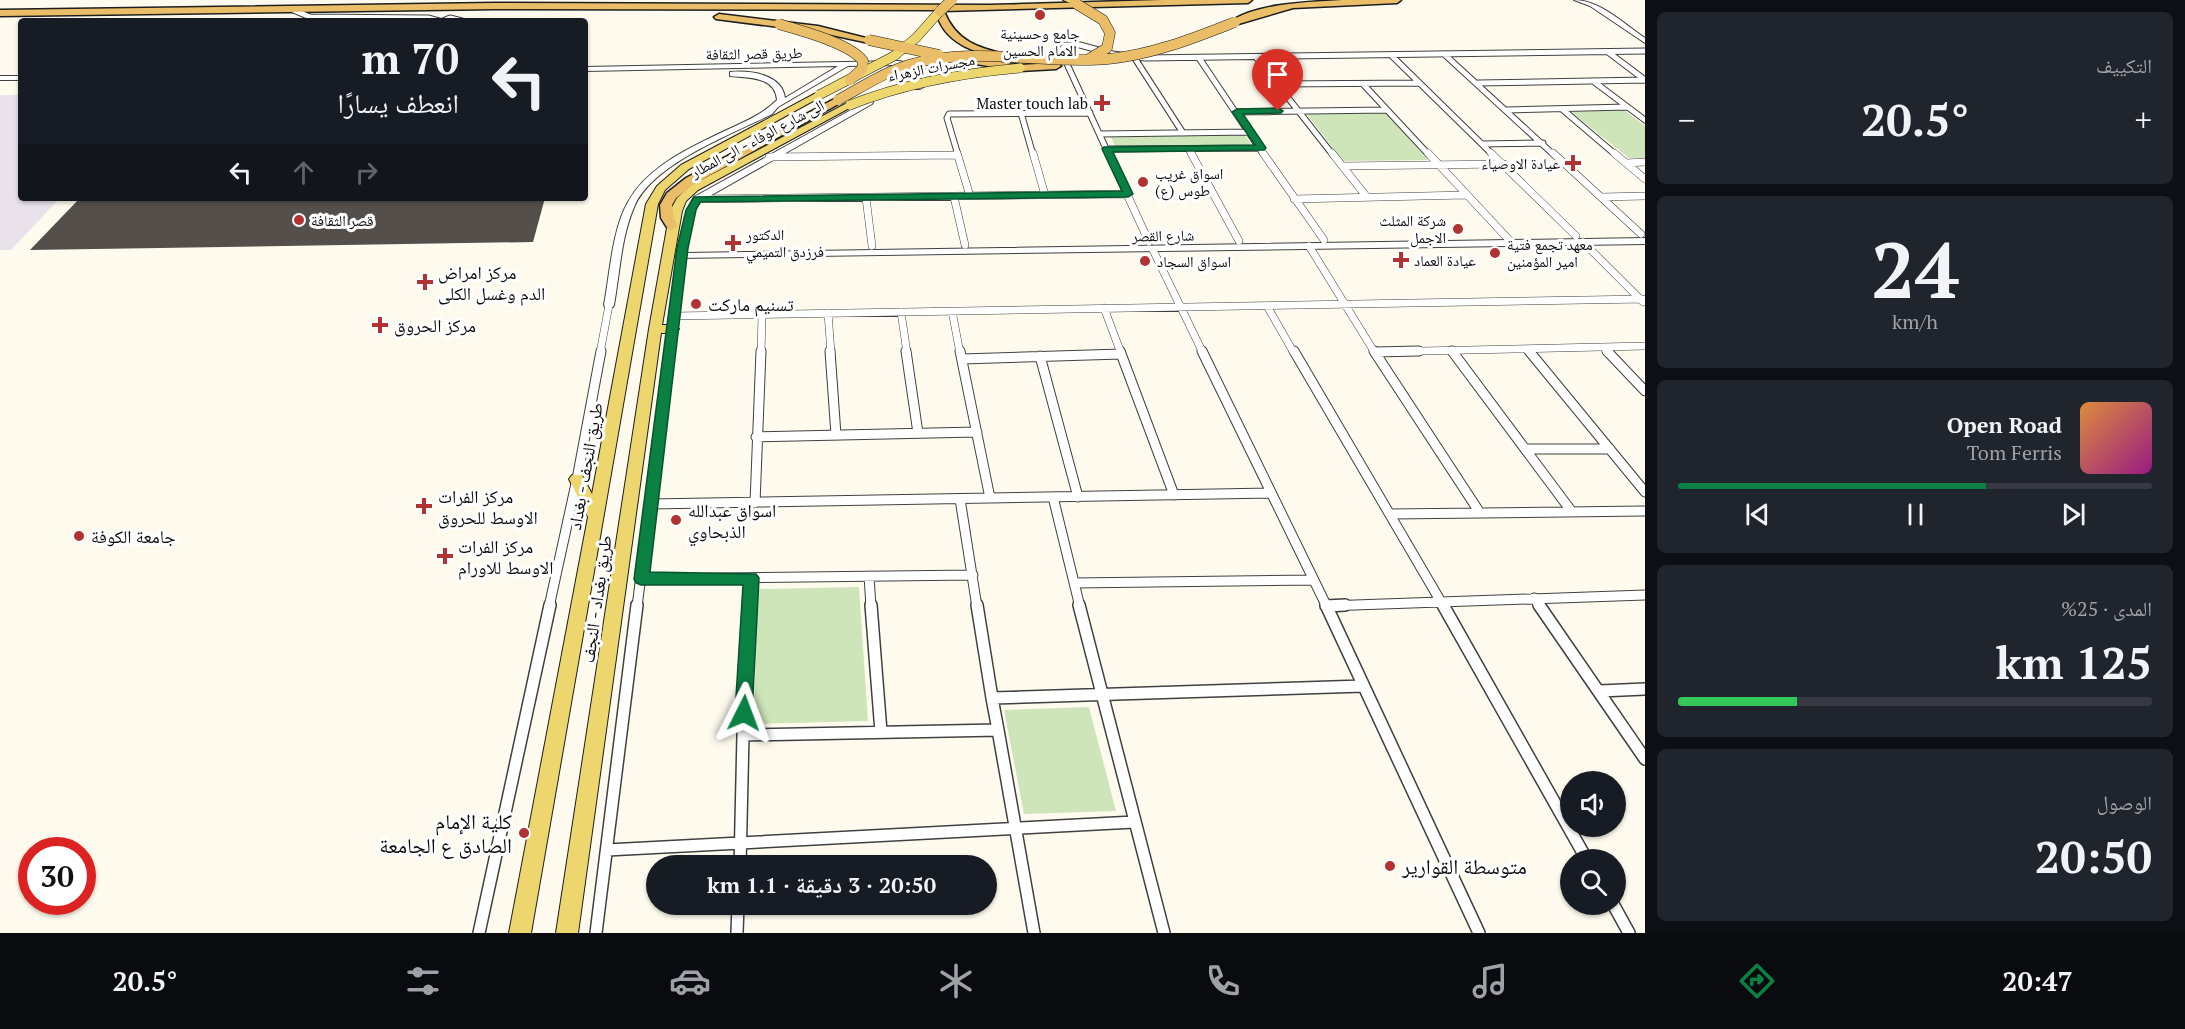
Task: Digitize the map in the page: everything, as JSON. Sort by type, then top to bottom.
[{"type":"highway","points":[[0,13],[144,8],[179,4],[560,0]]},
{"type":"highway","points":[[952,0],[940,11],[945,27],[961,42],[1020,63]]},
{"type":"highway","points":[[325,8],[385,13],[648,11],[779,24],[844,34],[943,56],[1020,63],[1076,63],[1092,58],[1107,48],[1111,39],[1107,25],[1093,12],[1071,2],[1060,0]]},
{"type":"highway","points":[[0,6],[144,8],[171,11],[495,6],[989,8],[1248,0]]},
{"type":"highway","points":[[672,226],[665,215],[664,207],[675,193],[690,181],[844,102],[898,69],[927,61],[961,56],[1020,63],[1120,58],[1266,11],[1300,4],[1397,0]]},
{"type":"highway","points":[[171,11],[167,9],[168,7],[179,4]]},
{"type":"highway","points":[[779,24],[812,34],[858,54],[863,61],[862,69],[850,80]]},
{"type":"main road","name":"مجسرات الزهراء","points":[[819,95],[894,56],[916,38],[940,11]]},
{"type":"main road","name":"مجسرات الزهراء","points":[[844,102],[930,79],[1020,63]]},
{"type":"main road","name":"طريق النجف - بغداد","points":[[520,933],[649,213],[656,196],[668,180],[694,160],[819,95]]},
{"type":"main road","name":"طريق بغداد - النجف","points":[[567,933],[667,325],[664,270],[672,226]]},
{"type":"main road","points":[[578,479],[596,518]]},
{"type":"street","points":[[1577,0],[1593,5],[1645,41]]},
{"type":"street","points":[[1601,0],[1601,4],[1645,34]]},
{"type":"street","points":[[291,9],[299,14],[316,17],[428,18]]},
{"type":"street","points":[[1479,933],[1314,580],[1151,246],[1060,51],[1061,47],[1080,45],[1103,52],[1134,57],[1199,58],[1645,51]]},
{"type":"street","points":[[1608,52],[1645,80]]},
{"type":"street","points":[[1444,54],[1644,236]]},
{"type":"street","points":[[1391,55],[1644,301]]},
{"type":"street","points":[[1134,57],[1183,133]]},
{"type":"street","points":[[1256,57],[1366,196]]},
{"type":"street","points":[[1199,58],[1324,240]]},
{"type":"street","points":[[596,933],[651,504],[667,325],[691,210],[697,199],[857,107],[918,87],[927,78],[919,68],[906,64],[846,65]]},
{"type":"street","name":"طريق قصر الثقافة","points":[[588,69],[846,65]]},
{"type":"street","name":"طريق قصر الثقافة","points":[[609,305],[627,217],[638,191],[662,168],[846,65]]},
{"type":"street","points":[[753,76],[761,72],[757,66]]},
{"type":"street","name":"طريق قصر الثقافة","points":[[588,75],[730,74],[753,76],[765,79],[777,86],[782,95],[778,105]]},
{"type":"street","points":[[0,78],[18,78]]},
{"type":"street","points":[[1478,83],[1645,80]]},
{"type":"street","points":[[1593,81],[1645,120]]},
{"type":"street","points":[[1278,84],[1419,83]]},
{"type":"street","points":[[0,85],[18,84]]},
{"type":"street","points":[[1363,84],[1509,240]]},
{"type":"street","points":[[1506,110],[1627,107]]},
{"type":"street","points":[[1562,109],[1645,179]]},
{"type":"street","points":[[1237,112],[1388,110]]},
{"type":"street","points":[[1021,113],[1045,195]]},
{"type":"street","points":[[969,196],[947,118],[949,114],[1090,113]]},
{"type":"street","points":[[1100,134],[1250,132]]},
{"type":"street","points":[[1483,144],[1543,143]]},
{"type":"street","points":[[1107,149],[1261,148]]},
{"type":"street","points":[[1189,150],[1239,241]]},
{"type":"street","points":[[769,158],[957,155]]},
{"type":"street","points":[[1626,162],[1645,162]]},
{"type":"street","points":[[1343,166],[1503,164]]},
{"type":"street","points":[[697,199],[1128,194]]},
{"type":"street","points":[[1294,199],[1466,195]]},
{"type":"street","points":[[1600,196],[1645,196]]},
{"type":"street","points":[[954,197],[965,245]]},
{"type":"street","points":[[866,198],[872,246]]},
{"type":"street","name":"شارع القصر","points":[[682,252],[1014,247],[1309,246],[1644,236]]},
{"type":"street","name":"شارع القصر","points":[[1151,246],[1239,241],[1400,242]]},
{"type":"street","name":"شارع القصر","points":[[682,252],[872,246],[1014,247]]},
{"type":"street","points":[[1309,246],[1344,305],[1480,513]]},
{"type":"street","points":[[667,325],[762,315],[1644,301]]},
{"type":"street","points":[[479,933],[578,479],[609,305]]},
{"type":"street","points":[[1267,306],[1441,601],[1581,849]]},
{"type":"street","points":[[1104,308],[1174,495]]},
{"type":"street","points":[[952,311],[990,498]]},
{"type":"street","points":[[901,312],[918,433]]},
{"type":"street","points":[[828,314],[837,435]]},
{"type":"street","points":[[755,503],[762,315]]},
{"type":"street","points":[[1375,352],[1645,346]]},
{"type":"street","points":[[1604,348],[1645,391]]},
{"type":"street","points":[[1527,349],[1645,492]]},
{"type":"street","points":[[1452,351],[1572,512]]},
{"type":"street","points":[[962,359],[1121,354]]},
{"type":"street","points":[[1040,356],[1078,497]]},
{"type":"street","points":[[756,437],[976,432]]},
{"type":"street","points":[[1525,449],[1610,449]]},
{"type":"street","points":[[651,504],[1271,493]]},
{"type":"street","points":[[1053,497],[1101,693],[1164,933]]},
{"type":"street","points":[[960,499],[992,698],[1034,933]]},
{"type":"street","points":[[1390,514],[1645,511]]},
{"type":"street","points":[[641,579],[973,575]]},
{"type":"street","points":[[870,576],[881,732]]},
{"type":"street","points":[[740,855],[742,735],[751,578]]},
{"type":"street","points":[[1074,583],[1314,580]]},
{"type":"street","points":[[1326,606],[1645,595]]},
{"type":"street","points":[[1534,598],[1645,759]]},
{"type":"street","points":[[992,698],[1363,686]]},
{"type":"street","points":[[1600,691],[1645,689]]},
{"type":"street","points":[[742,735],[998,730]]},
{"type":"street","points":[[607,850],[1134,822]]},
{"type":"street","points":[[737,933],[738,915]]},
{"type":"street","points":[[1619,915],[1629,933]]},
{"type":"shaded area","points":[[0,95],[18,95],[18,201],[57,201],[11,250],[0,250]]},
{"type":"green space","points":[[1624,110],[1645,126],[1645,158],[1629,158],[1571,112]]},
{"type":"green space","points":[[1385,112],[1428,160],[1343,161],[1306,113]]},
{"type":"green space","points":[[1244,134],[1251,144],[1115,147],[1111,137]]},
{"type":"green space","points":[[859,587],[868,721],[754,724],[757,589]]},
{"type":"green space","points":[[1089,707],[1116,811],[1024,814],[1004,710]]},
{"type":"building","name":"قصر الثقافة","points":[[77,201],[544,201],[533,242],[30,250]]},
{"type":"place","name":"جامع وحسينية الامام الحسين","points":[[1040,15]]},
{"type":"place","name":"Master touch lab","points":[[1102,103]]},
{"type":"place","name":"عيادة الاوصياء","points":[[1573,163]]},
{"type":"place","name":"اسواق غريب طوس (ع)","points":[[1143,182]]},
{"type":"place","name":"قصر الثقافة","points":[[299,220]]},
{"type":"place","name":"شركة المثلث الاجمل","points":[[1458,229]]},
{"type":"place","name":"الدكتور فرزدق التميمي","points":[[733,243]]},
{"type":"place","name":"معهد تجمع فتية امير المؤمنين","points":[[1495,253]]},
{"type":"place","name":"عيادة العماد","points":[[1401,260]]},
{"type":"place","name":"اسواق السجاد","points":[[1145,261]]},
{"type":"place","name":"مركز امراض الدم وغسل الكلى","points":[[425,282]]},
{"type":"place","name":"تسنيم ماركت","points":[[696,304]]},
{"type":"place","name":"مركز الحروق","points":[[380,325]]},
{"type":"place","name":"مركز الفرات الاوسط للحروق","points":[[424,506]]},
{"type":"place","name":"اسواق عبدالله الذبحاوي","points":[[676,520]]},
{"type":"place","name":"جامعة الكوفة","points":[[79,536]]},
{"type":"place","name":"مركز الفرات الاوسط للاورام","points":[[445,556]]},
{"type":"place","name":"كلية الإمام الصادق ع الجامعة","points":[[524,833]]},
{"type":"place","name":"متوسطة القوارير","points":[[1390,866]]},
{"type":"route","points":[[744,713],[751,578],[641,579],[682,248],[694,202],[697,199],[1128,194],[1107,149],[1261,148],[1237,112],[1278,111]]}]
